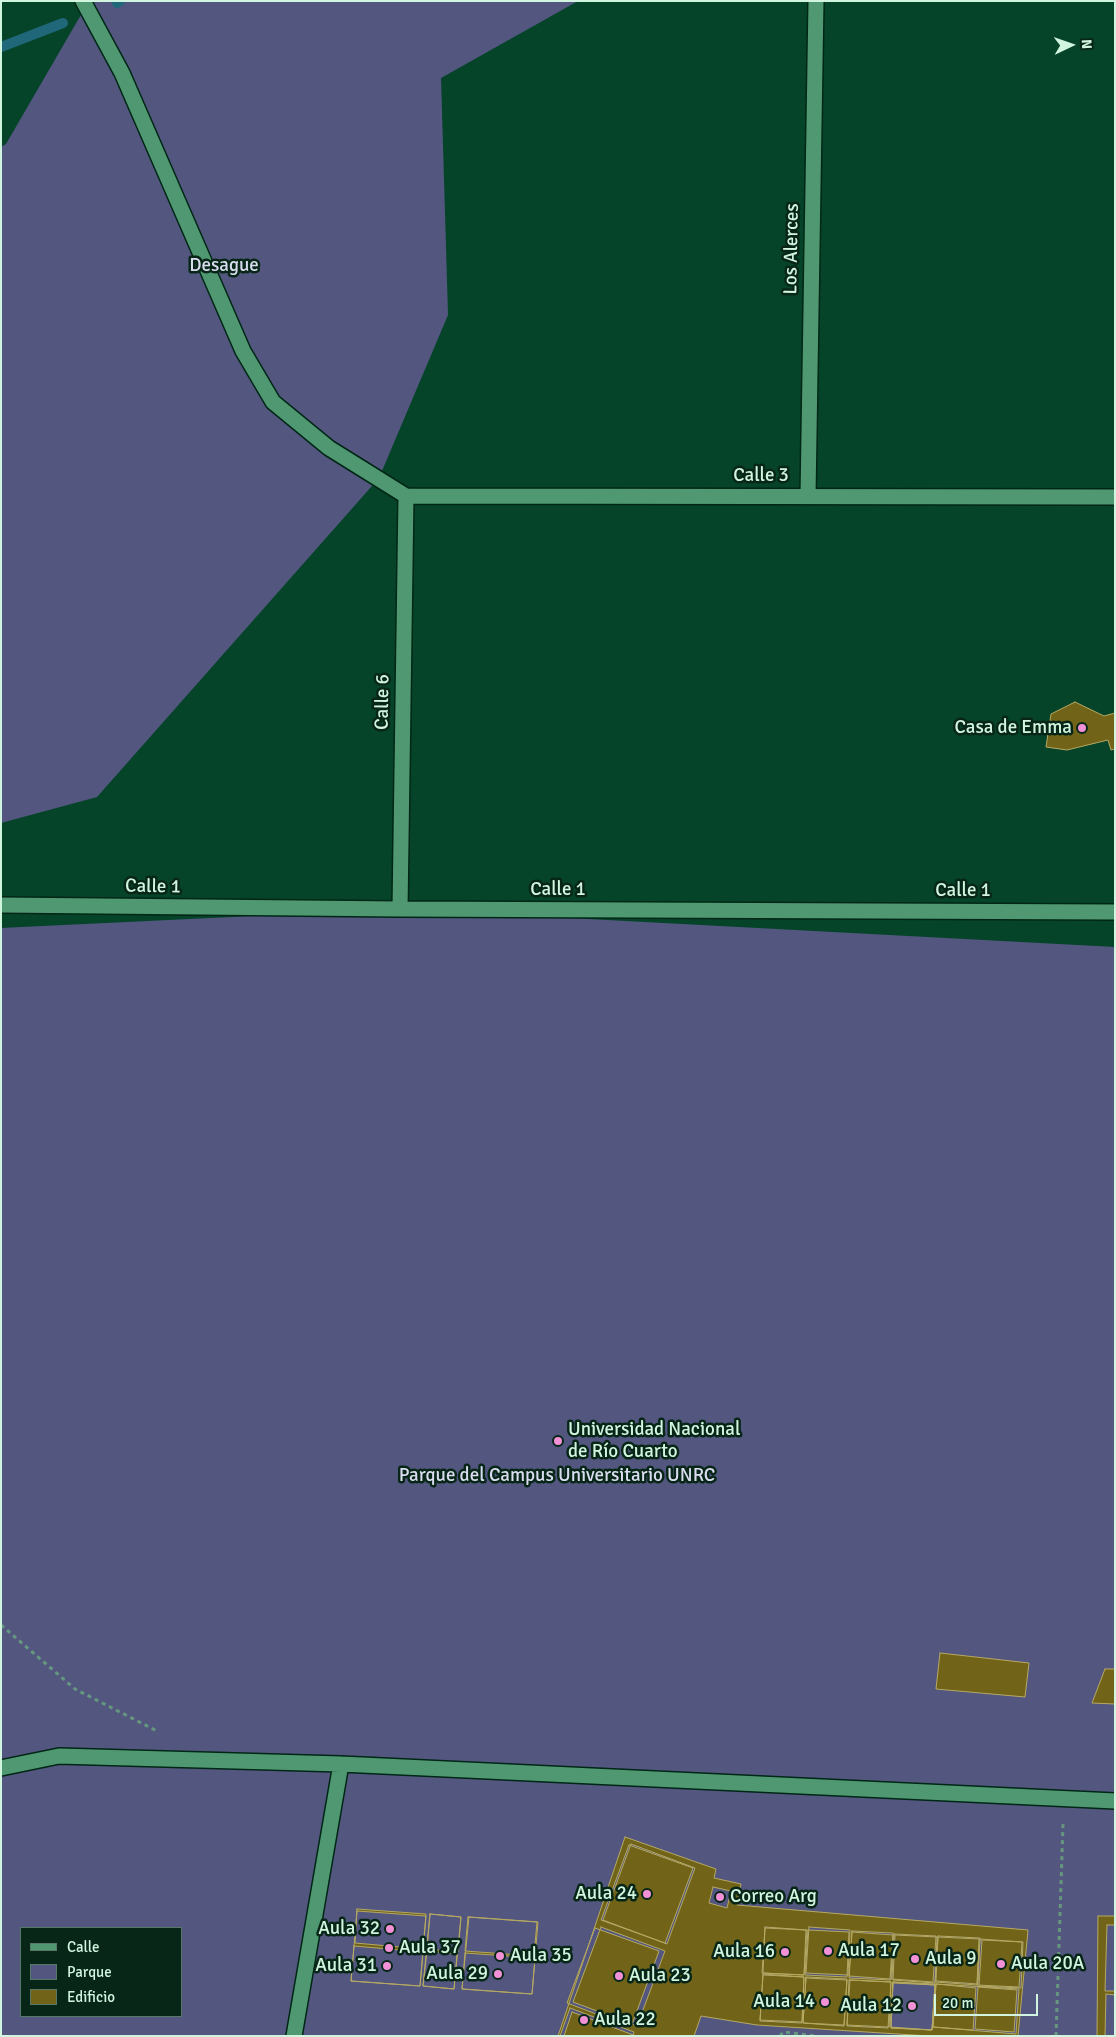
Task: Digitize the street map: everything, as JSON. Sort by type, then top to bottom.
[{"type":"street","points":[[83,1],[122,73],[243,351],[273,402],[329,448],[406,496]]},
{"type":"street","name":"Los Alerces","points":[[808,496],[816,1]]},
{"type":"street","name":"Calle 3","points":[[406,496],[1115,497]]},
{"type":"street","name":"Calle 6","points":[[400,909],[406,496]]},
{"type":"street","name":"Calle 1","points":[[1,905],[1115,912]]},
{"type":"street","points":[[1,1768],[59,1756],[341,1764],[1115,1801]]},
{"type":"street","points":[[294,2036],[341,1764]]},
{"type":"path","points":[[1,1625],[75,1689],[161,1734]]},
{"type":"path","points":[[1056,2036],[1064,1800]]},
{"type":"path","points":[[780,2036],[783,2032],[816,2036]]},
{"type":"green space","name":"Desague","points":[[89,1],[578,1],[441,78],[448,315],[379,478],[97,797],[1,823],[1,147],[6,144]]},
{"type":"green space","name":"Parque del Campus Universitario UNRC","points":[[400,909],[1115,947],[1115,2036],[1,2036],[1,928]]},
{"type":"building","name":"Casa de Emma","points":[[1075,702],[1104,716],[1115,713],[1115,749],[1111,750],[1108,740],[1067,750],[1046,747],[1051,714]]},
{"type":"building","points":[[940,1653],[1029,1663],[1025,1697],[936,1689]]},
{"type":"building","points":[[1105,1669],[1115,1669],[1115,1704],[1092,1703]]},
{"type":"building","points":[[625,1837],[716,1869],[714,1878],[741,1884],[737,1905],[1028,1930],[1018,2036],[929,2036],[757,2025],[701,2016],[694,2036],[558,2036]]},
{"type":"building","name":"Aula 24","points":[[631,1844],[695,1868],[667,1944],[603,1920]]},
{"type":"building","name":"Aula 24","points":[[629,1845],[693,1868],[665,1943],[601,1920]]},
{"type":"building","name":"Correo Arg","points":[[713,1887],[731,1891],[727,1908],[709,1903]]},
{"type":"building","name":"Aula 32","points":[[357,1909],[426,1914],[423,1949],[355,1943]]},
{"type":"building","name":"Aula 37","points":[[357,1911],[426,1916],[420,1986],[351,1981]]},
{"type":"building","points":[[430,1914],[461,1917],[458,1952],[427,1949]]},
{"type":"building","points":[[430,1914],[461,1917],[454,1989],[423,1986]]},
{"type":"building","points":[[1098,1916],[1115,1916],[1115,2036],[1097,2036]]},
{"type":"building","points":[[468,1917],[537,1922],[534,1956],[465,1951]]},
{"type":"building","name":"Aula 35","points":[[469,1917],[538,1922],[532,1994],[462,1989]]},
{"type":"building","points":[[1107,1925],[1115,1925],[1115,1991],[1105,1991]]},
{"type":"building","name":"Aula 23","points":[[601,1927],[665,1951],[637,2026],[573,2002]]},
{"type":"building","name":"Aula 16","points":[[765,1927],[807,1930],[804,1975],[763,1973]]},
{"type":"building","name":"Aula 17","points":[[809,1927],[850,1930],[848,1975],[806,1973]]},
{"type":"building","name":"Aula 23","points":[[595,1928],[659,1951],[631,2027],[567,2003]]},
{"type":"building","name":"Aula 16","points":[[765,1928],[806,1930],[804,1975],[762,1973]]},
{"type":"building","name":"Aula 17","points":[[808,1930],[849,1932],[847,1977],[805,1975]]},
{"type":"building","points":[[852,1931],[893,1933],[890,1979],[849,1976]]},
{"type":"building","points":[[852,1932],[893,1935],[891,1980],[849,1978]]},
{"type":"building","name":"Aula 9","points":[[894,1934],[936,1936],[933,1982],[892,1979]]},
{"type":"building","name":"Aula 9","points":[[895,1935],[937,1937],[935,1983],[893,1980]]},
{"type":"building","points":[[938,1936],[980,1938],[978,1984],[936,1981]]},
{"type":"building","points":[[938,1937],[979,1939],[977,1985],[935,1982]]},
{"type":"building","name":"Aula 20A","points":[[980,1939],[1022,1942],[1019,1987],[977,1985]]},
{"type":"building","name":"Aula 20A","points":[[982,1940],[1023,1942],[1021,1988],[979,1986]]},
{"type":"building","name":"Aula 31","points":[[354,1946],[423,1952],[420,1986],[351,1981]]},
{"type":"building","points":[[427,1951],[457,1954],[454,1989],[423,1986]]},
{"type":"building","name":"Aula 29","points":[[465,1953],[535,1958],[532,1994],[462,1989]]},
{"type":"building","points":[[763,1974],[804,1977],[802,2022],[760,2020]]},
{"type":"building","points":[[763,1975],[804,1977],[802,2023],[760,2021]]},
{"type":"building","name":"Aula 14","points":[[806,1977],[847,1979],[844,2025],[803,2023]]},
{"type":"building","name":"Aula 14","points":[[806,1978],[847,1980],[844,2026],[803,2023]]},
{"type":"building","points":[[849,1980],[891,1982],[888,2028],[847,2026]]},
{"type":"building","points":[[850,1980],[891,1982],[889,2027],[847,2025]]},
{"type":"building","name":"Aula 12","points":[[893,1982],[935,1985],[932,2030],[891,2028]]},
{"type":"building","name":"Aula 12","points":[[893,1982],[935,1984],[932,2030],[890,2027]]},
{"type":"building","name":"Aula 12","points":[[893,1983],[935,1985],[932,2030],[891,2028]]},
{"type":"building","points":[[936,1984],[976,1988],[973,2030],[933,2027]]},
{"type":"building","points":[[936,1984],[1019,1989],[1016,2034],[933,2027]]},
{"type":"building","points":[[978,1987],[1017,1990],[1014,2032],[975,2029]]},
{"type":"building","points":[[1106,1994],[1115,1995],[1115,2036],[1105,2036]]},
{"type":"building","name":"Aula 22","points":[[570,2008],[634,2032],[633,2036],[560,2036]]},
{"type":"building","name":"Aula 22","points":[[572,2012],[636,2036],[564,2036]]},
{"type":"waterway","points":[[1,47],[63,23]]},
{"type":"place","name":"Casa de Emma","points":[[1082,728]]},
{"type":"place","name":"Universidad Nacional de Río Cuarto","points":[[558,1441]]},
{"type":"place","name":"Aula 24","points":[[647,1894]]},
{"type":"place","name":"Correo Arg","points":[[720,1897]]},
{"type":"place","name":"Aula 32","points":[[390,1929]]},
{"type":"place","name":"Aula 37","points":[[389,1948]]},
{"type":"place","name":"Aula 17","points":[[828,1951]]},
{"type":"place","name":"Aula 16","points":[[785,1952]]},
{"type":"place","name":"Aula 35","points":[[500,1956]]},
{"type":"place","name":"Aula 9","points":[[915,1959]]},
{"type":"place","name":"Aula 20A","points":[[1001,1964]]},
{"type":"place","name":"Aula 31","points":[[387,1966]]},
{"type":"place","name":"Aula 29","points":[[498,1974]]},
{"type":"place","name":"Aula 23","points":[[619,1976]]},
{"type":"place","name":"Aula 14","points":[[825,2002]]},
{"type":"place","name":"Aula 12","points":[[912,2006]]},
{"type":"place","name":"Aula 22","points":[[584,2020]]}]
